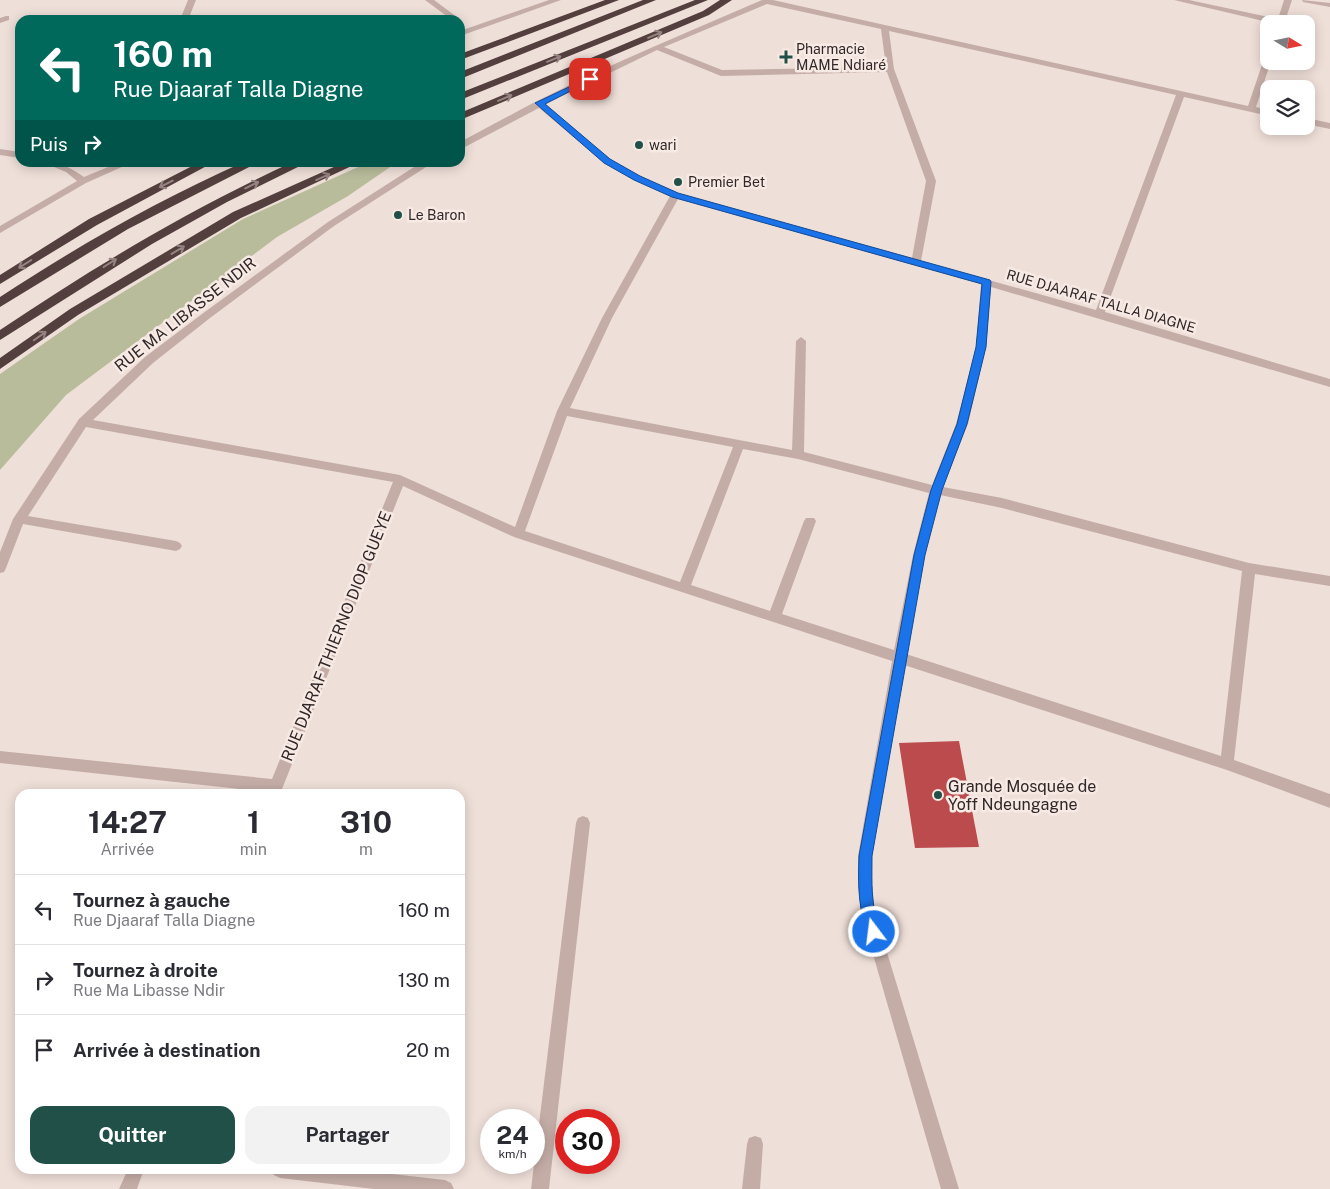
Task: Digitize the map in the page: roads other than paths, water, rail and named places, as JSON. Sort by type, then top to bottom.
[{"type":"highway","points":[[465,55],[614,0]]},
{"type":"highway","points":[[465,74],[651,0]]},
{"type":"highway","points":[[465,94],[703,0]]},
{"type":"highway","points":[[465,115],[706,13],[727,0]]},
{"type":"highway","points":[[0,280],[93,222],[199,167]]},
{"type":"highway","points":[[0,303],[48,271],[121,228],[242,167]]},
{"type":"highway","points":[[0,336],[68,289],[134,247],[192,214],[292,167]]},
{"type":"highway","points":[[0,364],[74,312],[236,215],[344,167]]},
{"type":"street","points":[[186,15],[192,0]]},
{"type":"street","points":[[428,0],[450,15]]},
{"type":"street","points":[[465,33],[557,0]]},
{"type":"street","points":[[1178,0],[1260,18]]},
{"type":"street","points":[[1283,15],[1288,0]]},
{"type":"street","points":[[1306,0],[1330,5]]},
{"type":"street","points":[[465,143],[539,103],[658,48],[767,1],[1260,111]]},
{"type":"street","points":[[465,26],[472,31]]},
{"type":"street","points":[[885,28],[890,70],[931,181],[916,263]]},
{"type":"street","points":[[658,48],[721,73],[890,70]]},
{"type":"street","points":[[1251,109],[1264,70]]},
{"type":"street","points":[[1098,314],[1180,93]]},
{"type":"street","name":"RUE DJAARAF TALLA DIAGNE","points":[[539,103],[607,161],[637,178],[675,195],[1098,314],[1330,383]]},
{"type":"street","points":[[1315,123],[1330,126]]},
{"type":"street","points":[[0,152],[15,154]]},
{"type":"street","points":[[60,167],[69,170],[83,181]]},
{"type":"street","points":[[0,230],[83,181],[116,167]]},
{"type":"street","name":"RUE MA LIBASSE NDIR","points":[[0,568],[19,519],[83,422],[149,360],[206,316],[331,224],[421,167]]},
{"type":"street","points":[[518,534],[563,411],[606,318],[675,195]]},
{"type":"street","points":[[950,1189],[868,913],[865,885],[865,856],[919,555],[936,490],[962,424],[981,347],[986,282]]},
{"type":"street","points":[[798,455],[801,341]]},
{"type":"street","points":[[563,411],[798,455],[936,490],[1002,503],[1249,568],[1330,581]]},
{"type":"street","points":[[83,422],[400,479],[518,534],[1227,764],[1330,801]]},
{"type":"street","points":[[684,588],[740,443]]},
{"type":"street","name":"RUE DJARAF THIERNO DIOP GUEYE","points":[[275,789],[400,479]]},
{"type":"street","points":[[19,519],[176,546]]},
{"type":"street","points":[[774,618],[810,521]]},
{"type":"street","points":[[1227,764],[1249,568]]},
{"type":"street","points":[[0,757],[267,789]]},
{"type":"street","points":[[540,1189],[583,823]]},
{"type":"street","points":[[751,1189],[755,1144]]},
{"type":"street","points":[[128,1189],[134,1174]]},
{"type":"street","points":[[321,1174],[445,1189]]},
{"type":"place","name":"Pharmacie MAME Ndiaré","points":[[786,57]]},
{"type":"place","name":"wari","points":[[639,145]]},
{"type":"place","name":"Premier Bet","points":[[678,182]]},
{"type":"place","name":"Le Baron","points":[[398,215]]},
{"type":"place","name":"Grande Mosquée de Yoff Ndeungagne","points":[[938,795]]}]
